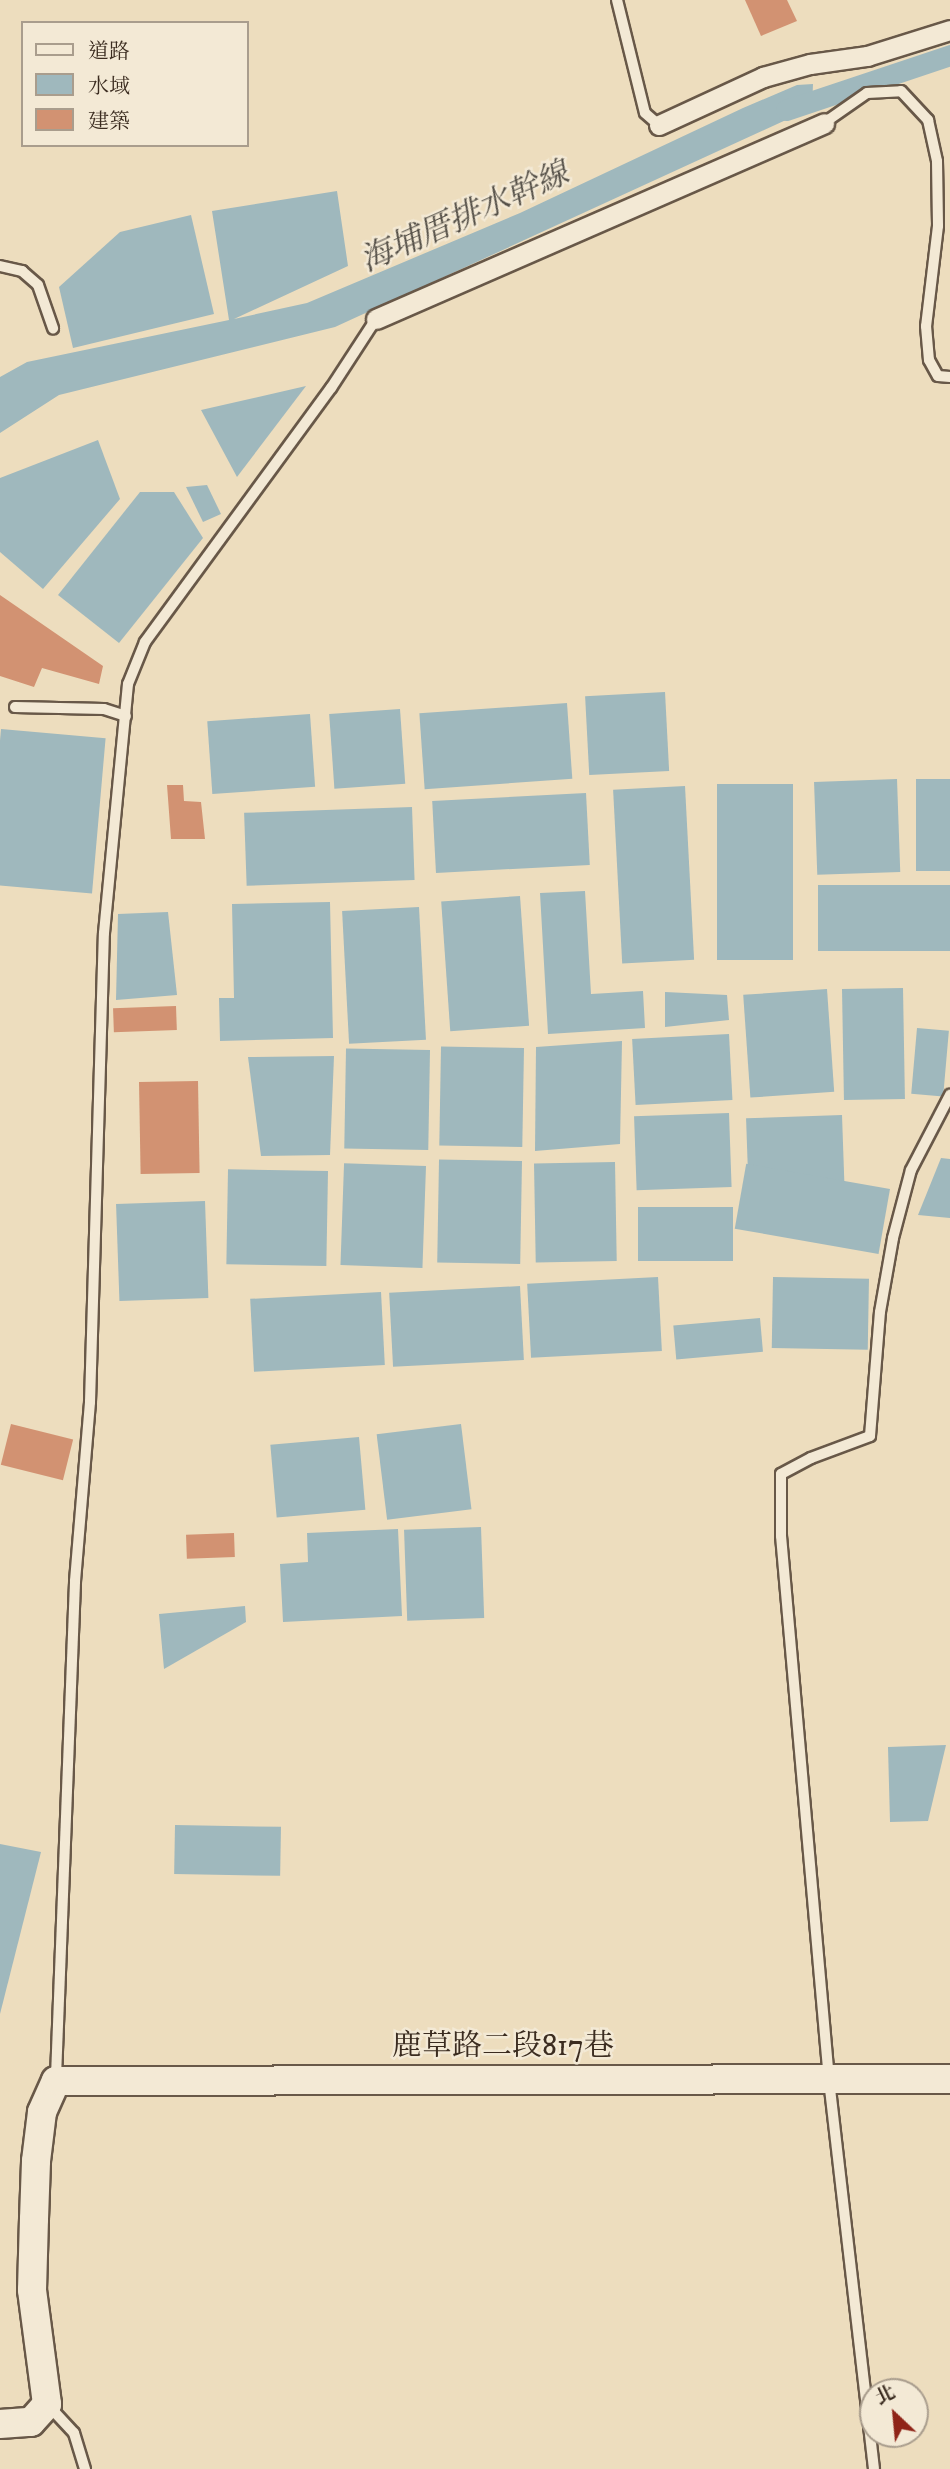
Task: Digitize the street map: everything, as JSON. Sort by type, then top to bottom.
[{"type":"street","points":[[659,125],[763,76],[810,64],[867,55],[950,30]]},
{"type":"street","points":[[376,319],[824,123]]},
{"type":"street","name":"鹿草路二段817巷","points":[[56,2081],[950,2079]]},
{"type":"street","points":[[0,2424],[31,2422],[47,2403],[32,2290],[36,2161],[42,2112],[56,2081]]},
{"type":"lane","points":[[617,0],[645,113],[659,125]]},
{"type":"lane","points":[[824,123],[867,93],[901,91],[928,120],[937,161],[938,226],[926,326],[929,360],[938,376],[950,377]]},
{"type":"lane","points":[[0,266],[22,271],[38,285],[53,328]]},
{"type":"lane","points":[[56,2081],[75,1581],[90,1402],[104,933],[128,684],[145,642],[331,388],[376,319]]},
{"type":"lane","points":[[15,707],[104,709],[126,716]]},
{"type":"lane","points":[[874,2469],[829,2080],[781,1536],[781,1474],[811,1458],[870,1436],[880,1312],[893,1238],[911,1170],[950,1095]]},
{"type":"lane","points":[[47,2403],[74,2433],[85,2469]]},
{"type":"water","points":[[813,84],[812,108],[335,327],[59,395],[0,433],[0,377],[27,362],[229,320],[212,211],[337,191],[348,266],[234,319],[307,303],[520,213],[743,108],[797,85]]},
{"type":"water","points":[[191,215],[214,314],[73,348],[59,287],[120,232]]},
{"type":"water","points":[[306,386],[237,477],[201,410]]},
{"type":"water","points":[[98,440],[120,499],[43,589],[0,552],[0,478]]},
{"type":"water","points":[[207,485],[221,514],[203,522],[186,487]]},
{"type":"water","points":[[140,492],[174,492],[203,538],[119,643],[58,595]]},
{"type":"water","points":[[665,692],[669,771],[589,775],[585,696]]},
{"type":"water","points":[[567,703],[572,779],[425,789],[419,713]]},
{"type":"water","points":[[400,709],[405,784],[334,789],[329,714]]},
{"type":"water","points":[[310,714],[315,787],[212,794],[207,721]]},
{"type":"water","points":[[1,729],[106,738],[92,894],[0,886]]},
{"type":"water","points":[[897,779],[900,872],[817,875],[814,782]]},
{"type":"water","points":[[916,779],[950,779],[950,871],[916,871]]},
{"type":"water","points":[[717,784],[793,784],[793,960],[717,960]]},
{"type":"water","points":[[685,786],[694,960],[622,964],[613,790]]},
{"type":"water","points":[[586,793],[590,865],[436,873],[432,801]]},
{"type":"water","points":[[412,807],[415,880],[247,886],[244,813]]},
{"type":"water","points":[[818,885],[950,885],[950,951],[818,951]]},
{"type":"water","points":[[585,891],[591,994],[643,991],[645,1028],[548,1034],[540,893]]},
{"type":"water","points":[[520,896],[529,1026],[450,1031],[441,902]]},
{"type":"water","points":[[330,902],[333,1038],[220,1041],[219,998],[234,998],[232,904]]},
{"type":"water","points":[[419,907],[426,1040],[349,1044],[342,911]]},
{"type":"water","points":[[168,912],[177,995],[116,1000],[118,914]]},
{"type":"water","points":[[903,988],[905,1099],[844,1100],[842,989]]},
{"type":"water","points":[[827,989],[834,1092],[750,1098],[743,995]]},
{"type":"water","points":[[665,992],[727,995],[729,1020],[665,1027]]},
{"type":"water","points":[[917,1028],[949,1031],[943,1097],[911,1094]]},
{"type":"water","points":[[729,1034],[732,1100],[636,1105],[632,1039]]},
{"type":"water","points":[[622,1041],[620,1144],[535,1151],[536,1047]]},
{"type":"water","points":[[441,1047],[524,1048],[522,1147],[439,1146]]},
{"type":"water","points":[[346,1049],[430,1050],[428,1150],[344,1149]]},
{"type":"water","points":[[334,1056],[330,1155],[261,1156],[248,1057]]},
{"type":"water","points":[[729,1113],[732,1187],[637,1190],[634,1116]]},
{"type":"water","points":[[842,1115],[844,1185],[749,1188],[746,1118]]},
{"type":"water","points":[[941,1158],[950,1159],[950,1218],[918,1215]]},
{"type":"water","points":[[439,1160],[522,1161],[520,1264],[437,1263]]},
{"type":"water","points":[[615,1162],[617,1261],[536,1262],[534,1163]]},
{"type":"water","points":[[344,1163],[426,1166],[422,1268],[340,1265]]},
{"type":"water","points":[[746,1164],[890,1189],[879,1254],[735,1229]]},
{"type":"water","points":[[228,1169],[328,1171],[326,1266],[226,1264]]},
{"type":"water","points":[[205,1201],[208,1298],[119,1301],[116,1204]]},
{"type":"water","points":[[638,1207],[733,1207],[733,1261],[638,1261]]},
{"type":"water","points":[[658,1277],[662,1351],[531,1358],[527,1284]]},
{"type":"water","points":[[773,1277],[869,1279],[868,1350],[772,1348]]},
{"type":"water","points":[[520,1286],[524,1360],[393,1367],[389,1293]]},
{"type":"water","points":[[381,1292],[385,1365],[254,1372],[250,1299]]},
{"type":"water","points":[[760,1318],[763,1352],[676,1359],[673,1326]]},
{"type":"water","points":[[461,1424],[471,1509],[387,1520],[377,1434]]},
{"type":"water","points":[[359,1437],[365,1510],[277,1517],[270,1445]]},
{"type":"water","points":[[481,1527],[484,1618],[407,1621],[404,1530]]},
{"type":"water","points":[[398,1529],[402,1616],[283,1622],[280,1564],[308,1562],[307,1533]]},
{"type":"water","points":[[245,1606],[246,1622],[164,1669],[159,1614]]},
{"type":"water","points":[[946,1745],[928,1821],[890,1822],[888,1747]]},
{"type":"water","points":[[175,1825],[281,1827],[280,1876],[174,1874]]},
{"type":"water","points":[[0,1844],[41,1852],[0,2014]]},
{"type":"building","points":[[745,0],[787,0],[797,21],[761,36]]},
{"type":"building","points":[[0,595],[103,666],[99,684],[42,668],[34,687],[0,676]]},
{"type":"building","points":[[167,785],[183,785],[184,801],[201,802],[205,839],[171,839]]},
{"type":"building","points":[[176,1006],[177,1030],[114,1032],[113,1008]]},
{"type":"building","points":[[198,1081],[200,1173],[141,1174],[139,1082]]},
{"type":"building","points":[[11,1424],[73,1439],[63,1480],[1,1465]]},
{"type":"building","points":[[234,1533],[235,1557],[187,1559],[186,1535]]},
{"type":"waterway","name":"海埔厝排水幹線","points":[[786,110],[950,55]]}]
